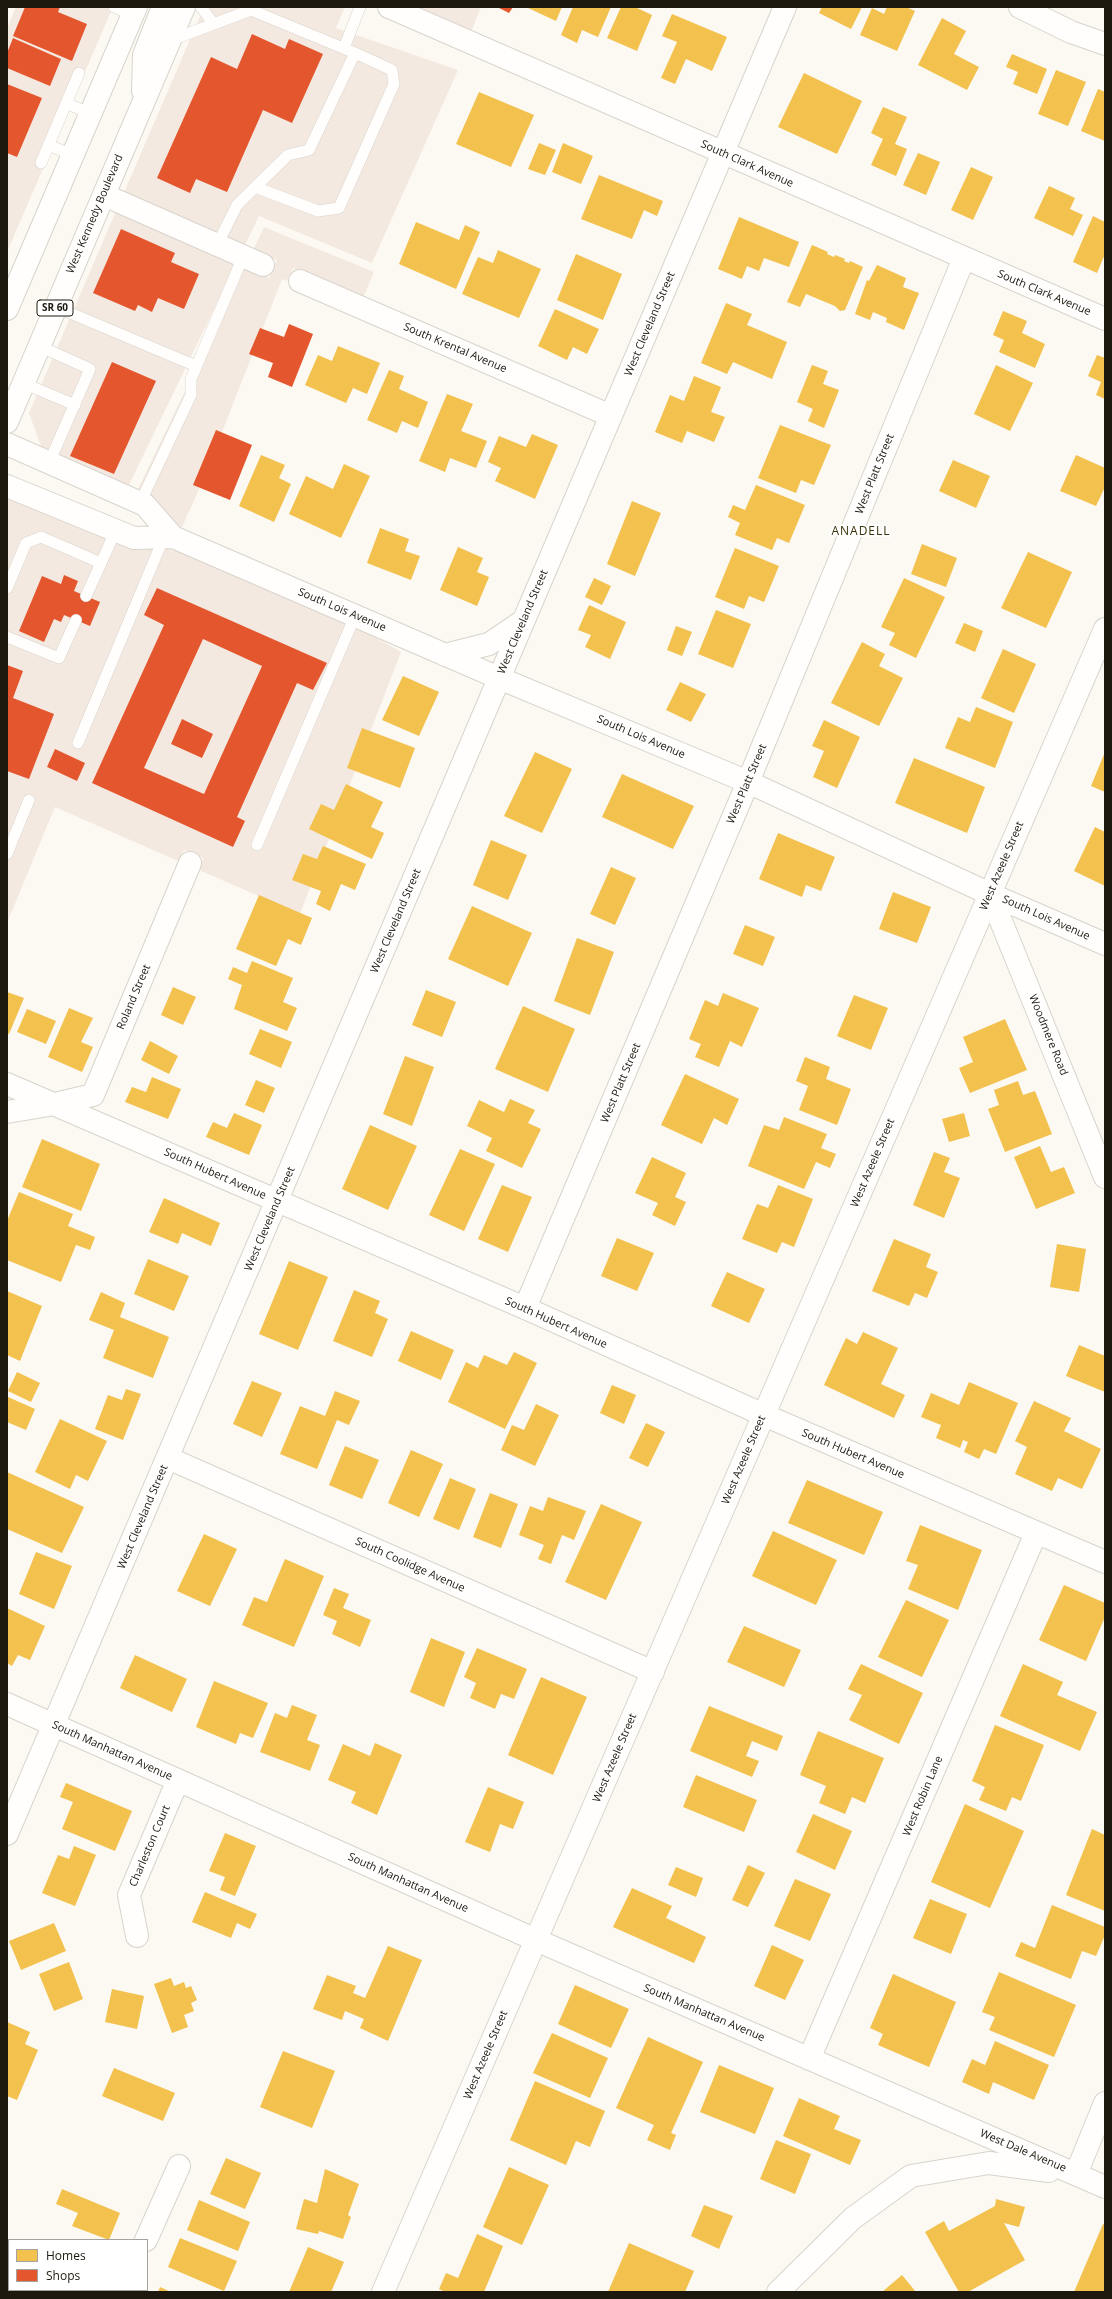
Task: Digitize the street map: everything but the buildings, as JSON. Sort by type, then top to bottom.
[{"type":"street","points":[[143,102],[144,55],[163,7]]},
{"type":"street","name":"West Kennedy Boulevard","points":[[7,422],[184,7]]},
{"type":"street","name":"South Clark Avenue","points":[[389,7],[1105,319]]},
{"type":"street","name":"West Cleveland Street","points":[[7,1834],[278,1201],[785,7]]},
{"type":"street","points":[[1020,7],[1071,32],[1105,44]]},
{"type":"street","points":[[7,309],[13,280],[91,114],[128,10]]},
{"type":"street","points":[[104,195],[253,261]]},
{"type":"street","name":"West Platt Street","points":[[525,1308],[748,782],[964,258]]},
{"type":"street","name":"South Krental Avenue","points":[[300,281],[611,416]]},
{"type":"street","name":"South Lois Avenue","points":[[7,444],[145,505],[169,537]]},
{"type":"street","name":"South Lois Avenue","points":[[7,486],[134,538],[169,537],[499,678],[748,782],[990,894],[1105,944]]},
{"type":"street","points":[[444,654],[489,644],[523,621]]},
{"type":"street","name":"West Azeele Street","points":[[383,2292],[1105,629]]},
{"type":"street","name":"Roland Street","points":[[55,1104],[93,1095],[190,863]]},
{"type":"street","name":"Woodmere Road","points":[[990,894],[1105,1177]]},
{"type":"street","name":"South Hubert Avenue","points":[[7,1084],[525,1308],[764,1415],[1105,1562]]},
{"type":"street","points":[[7,1112],[55,1104]]},
{"type":"street","name":"South Coolidge Avenue","points":[[168,1458],[652,1672]]},
{"type":"street","name":"West Robin Lane","points":[[809,2058],[1036,1532]]},
{"type":"street","name":"South Manhattan Avenue","points":[[7,1704],[536,1940],[809,2058]]},
{"type":"street","name":"Charleston Court","points":[[137,1936],[129,1896],[178,1780]]},
{"type":"street","name":"West Dale Avenue","points":[[809,2058],[1076,2174]]},
{"type":"street","points":[[1105,2103],[1076,2174],[1105,2188]]},
{"type":"street","name":"West Dale Avenue","points":[[778,2292],[852,2218],[911,2176],[989,2163],[1076,2174]]},
{"type":"street","points":[[146,2239],[179,2166]]},
{"type":"lane","points":[[201,7],[213,23]]},
{"type":"lane","points":[[344,48],[360,7]]},
{"type":"lane","points":[[170,41],[213,23],[251,10],[344,48],[392,70],[394,84],[339,208],[318,211],[254,187]]},
{"type":"lane","points":[[217,245],[236,205],[288,155],[309,150],[355,53]]},
{"type":"lane","points":[[40,163],[79,73]]},
{"type":"lane","points":[[66,103],[91,114]]},
{"type":"lane","points":[[48,145],[73,155]]},
{"type":"lane","points":[[140,503],[190,395],[191,379],[196,366],[253,261]]},
{"type":"lane","points":[[56,307],[196,366]]},
{"type":"lane","points":[[39,346],[90,368],[49,463]]},
{"type":"lane","points":[[23,383],[75,405]]},
{"type":"lane","points":[[86,596],[116,530]]},
{"type":"lane","points":[[7,588],[26,543],[41,537],[101,563]]},
{"type":"lane","points":[[78,743],[169,537]]},
{"type":"lane","points":[[257,845],[355,616]]},
{"type":"lane","points":[[7,637],[59,658],[76,620]]},
{"type":"lane","points":[[7,854],[29,800]]},
{"type":"shaded area","points":[[16,7],[113,7],[7,252],[7,28]]},
{"type":"shaded area","points":[[204,7],[345,7],[336,28],[458,70],[372,263],[259,216],[128,487],[41,446],[29,413]]},
{"type":"shaded area","points":[[414,7],[481,7],[471,32]]},
{"type":"shaded area","points":[[264,227],[374,272],[363,298],[293,268],[287,281],[282,279],[204,478],[182,527],[177,527],[137,491],[244,268],[269,278],[277,260],[253,250]]},
{"type":"shaded area","points":[[7,497],[168,547],[172,551],[175,549],[359,628],[401,652],[300,914],[199,870],[203,858],[184,850],[178,861],[55,807],[7,923]]},
{"type":"district","name":"ANADELL","points":[[861,532]]}]
